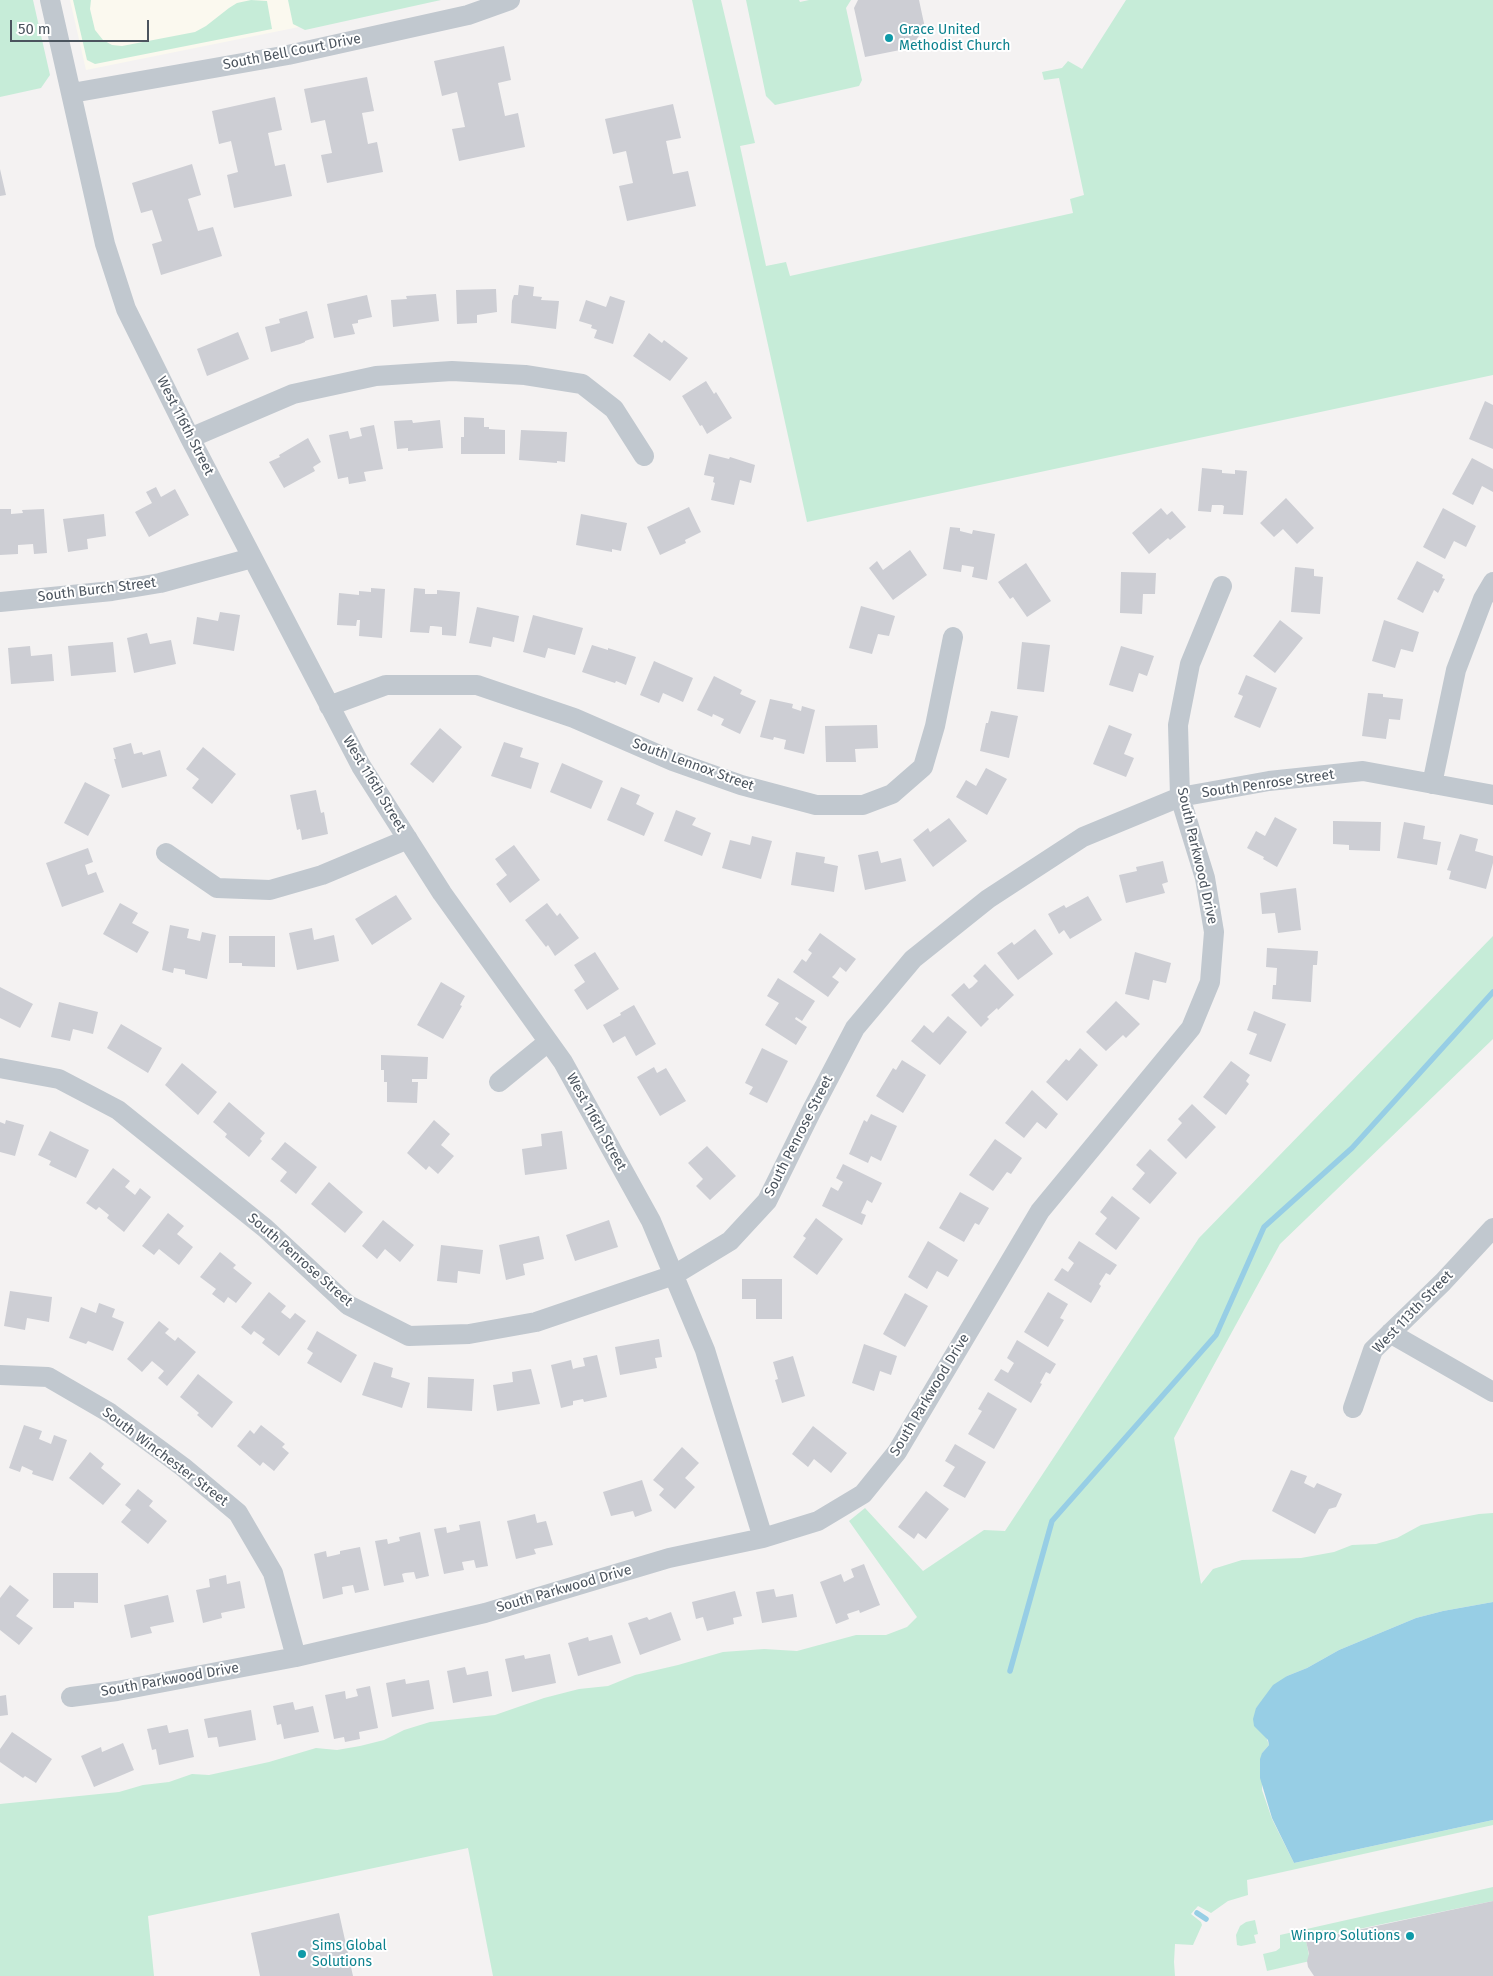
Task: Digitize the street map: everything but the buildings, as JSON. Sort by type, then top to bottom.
[{"type":"street","name":"West 116th Street","points":[[50,0],[105,244],[126,309],[190,438],[361,766],[442,893],[563,1062],[652,1221],[705,1350],[763,1538]]},
{"type":"street","name":"South Bell Court Drive","points":[[72,93],[288,55],[468,15],[510,0]]},
{"type":"street","points":[[190,438],[293,394],[376,376],[452,371],[525,375],[582,384],[614,409],[644,456]]},
{"type":"street","name":"South Burch Street","points":[[0,602],[112,591],[160,583],[252,558]]},
{"type":"street","points":[[1432,784],[1456,670],[1483,600],[1493,582]]},
{"type":"street","name":"South Parkwood Drive","points":[[71,1697],[117,1691],[296,1657],[485,1613],[669,1558],[763,1538],[818,1521],[863,1494],[897,1452],[1040,1211],[1191,1028],[1210,982],[1214,932],[1205,878],[1180,797],[1178,725],[1190,664],[1222,586]]},
{"type":"street","name":"South Lennox Street","points":[[329,706],[386,685],[477,685],[574,718],[673,761],[741,785],[816,805],[864,805],[892,794],[923,767],[935,726],[953,637]]},
{"type":"street","name":"South Penrose Street","points":[[0,1068],[59,1079],[118,1110],[266,1228],[348,1305],[409,1336],[469,1334],[536,1322],[674,1276],[730,1241],[767,1201],[856,1028],[913,959],[988,899],[1083,837],[1180,797],[1270,781],[1363,771],[1493,795]]},
{"type":"street","points":[[166,853],[217,888],[270,890],[322,875],[408,839]]},
{"type":"street","points":[[499,1082],[548,1042]]},
{"type":"street","name":"West 113th Street","points":[[1353,1408],[1373,1350],[1442,1282],[1493,1228]]},
{"type":"street","points":[[1390,1333],[1493,1392]]},
{"type":"street","name":"South Winchester Street","points":[[0,1375],[48,1377],[110,1413],[183,1467],[238,1512],[273,1572],[296,1657]]},
{"type":"shaded area","points":[[70,0],[299,0],[304,26],[86,70]]},
{"type":"green space","points":[[0,0],[33,0],[50,75],[41,88],[0,97]]},
{"type":"green space","points":[[73,0],[91,0],[90,9],[95,30],[103,40],[112,45],[122,46],[195,32],[237,3],[251,0],[267,1],[272,29],[95,64],[87,60]]},
{"type":"green space","points":[[288,0],[441,0],[305,30],[293,24]]},
{"type":"green space","points":[[692,0],[721,0],[755,143],[740,146],[766,266],[786,262],[790,276],[1073,213],[1070,199],[1084,195],[1059,78],[1044,80],[1042,72],[1062,68],[1068,61],[1082,69],[1126,0],[1493,0],[1493,375],[807,522]]},
{"type":"green space","points":[[746,0],[799,0],[800,2],[809,0],[851,0],[846,8],[862,80],[859,86],[775,105],[766,96]]},
{"type":"green space","points":[[1493,936],[1493,1039],[1280,1244],[1174,1438],[1201,1584],[1213,1569],[1242,1560],[1301,1558],[1334,1552],[1352,1545],[1376,1544],[1397,1538],[1421,1525],[1493,1513],[1493,1602],[1416,1618],[1339,1650],[1307,1668],[1287,1676],[1256,1708],[1269,1745],[1262,1753],[1262,1790],[1272,1819],[1294,1863],[1493,1820],[1493,1825],[1247,1880],[1248,1895],[1228,1901],[1211,1913],[1198,1906],[1191,1914],[1202,1925],[1193,1945],[1175,1944],[1175,1976],[493,1976],[468,1848],[148,1916],[154,1976],[0,1976],[0,1804],[119,1792],[143,1785],[169,1782],[192,1774],[209,1775],[269,1762],[316,1748],[337,1750],[360,1746],[384,1740],[404,1730],[430,1722],[495,1715],[544,1698],[579,1689],[608,1686],[635,1675],[723,1652],[764,1649],[797,1651],[856,1635],[886,1635],[907,1627],[917,1617],[849,1521],[865,1508],[923,1571],[984,1530],[1005,1531],[1199,1238]]},
{"type":"green space","points":[[1493,1887],[1493,1901],[1306,1940],[1310,1961],[1267,1971],[1263,1954],[1280,1948],[1280,1935]]},
{"type":"green space","points":[[1255,1920],[1258,1934],[1254,1935],[1256,1943],[1237,1945],[1236,1935],[1240,1926]]},
{"type":"water","points":[[1493,1602],[1493,1820],[1294,1863],[1272,1818],[1260,1778],[1260,1759],[1262,1753],[1269,1745],[1268,1740],[1254,1726],[1253,1719],[1256,1708],[1273,1685],[1339,1650],[1416,1618]]},
{"type":"waterway","points":[[1010,1671],[1052,1521],[1216,1335],[1264,1227],[1352,1148],[1493,992]]},
{"type":"waterway","points":[[1197,1913],[1206,1919]]},
{"type":"place","name":"Grace United Methodist Church","points":[[889,38]]},
{"type":"place","name":"Winpro Solutions","points":[[1410,1936]]},
{"type":"place","name":"Sims Global Solutions","points":[[302,1954]]}]
